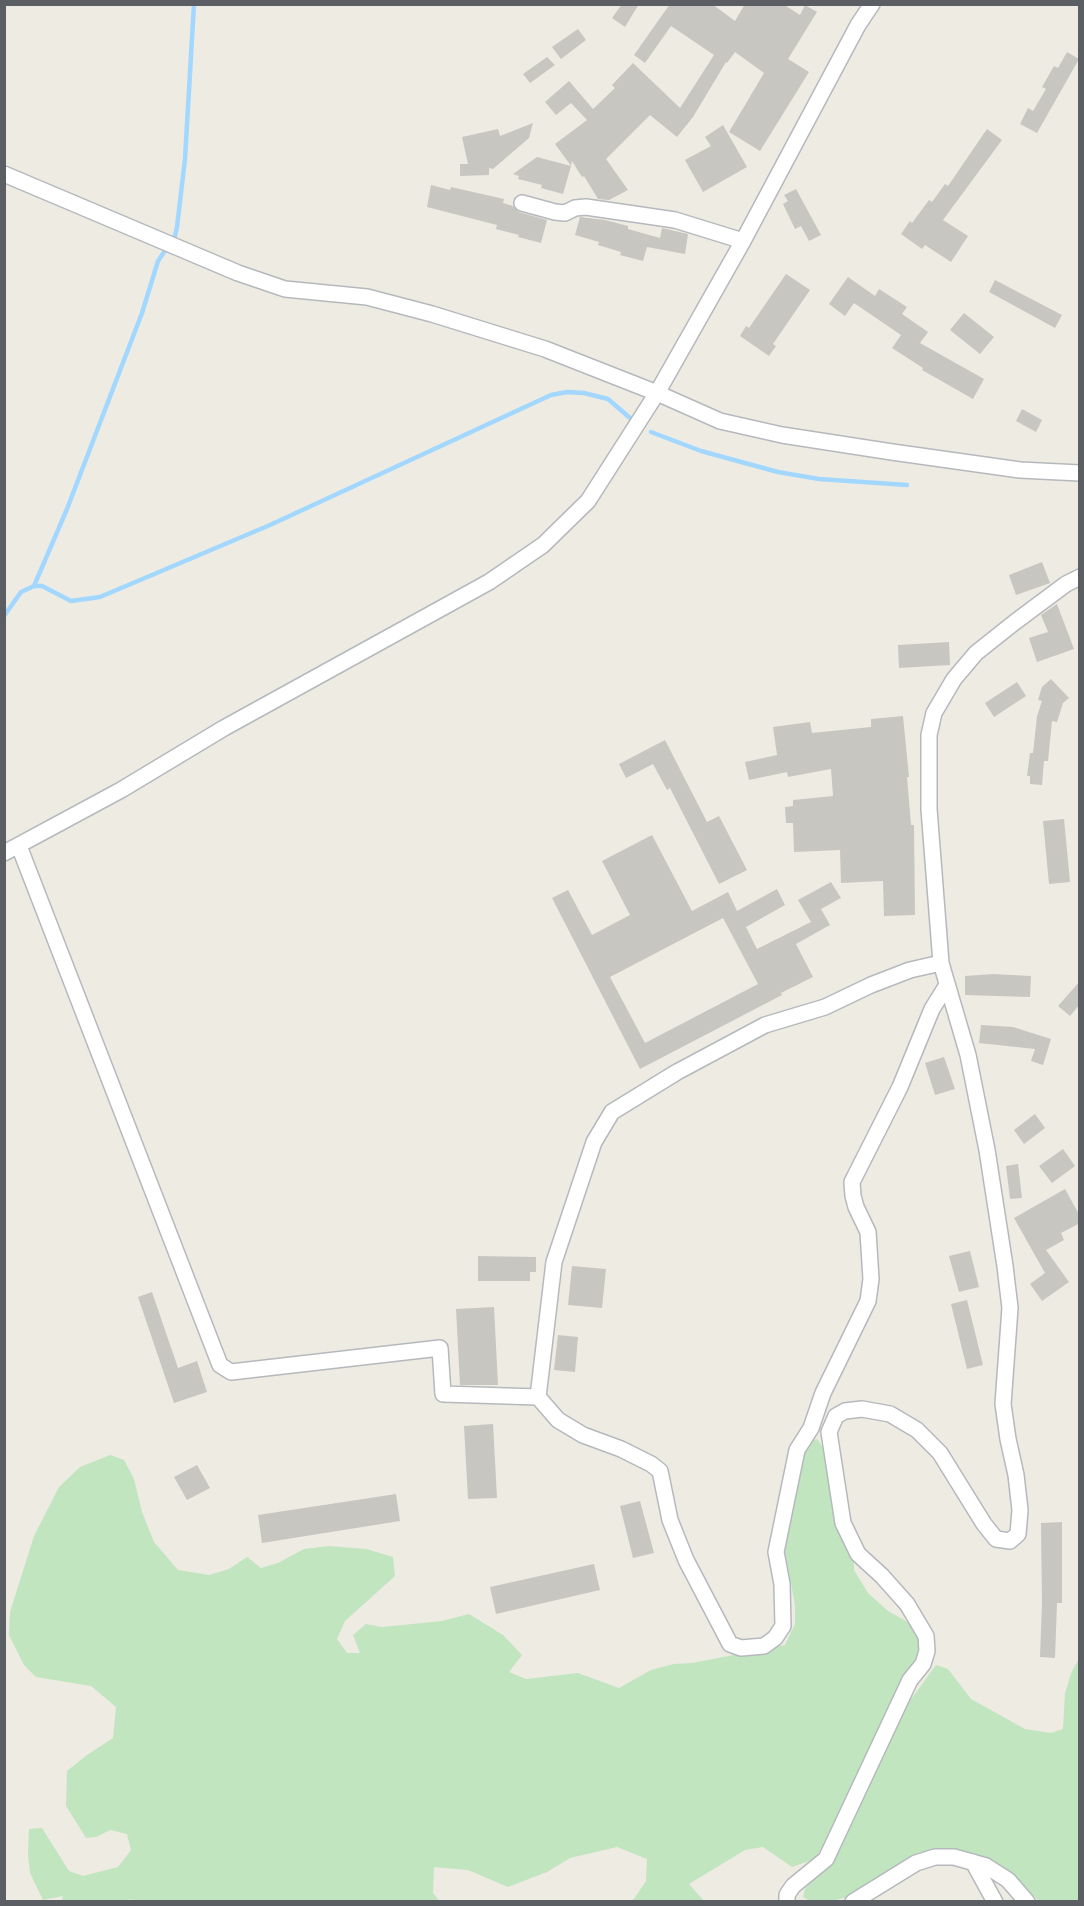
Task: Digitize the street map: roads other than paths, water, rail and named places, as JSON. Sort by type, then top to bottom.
[{"type":"street","points":[[4,853],[121,790],[224,728],[489,582],[543,545],[588,501],[657,393],[743,241],[858,25],[872,4]]},
{"type":"street","points":[[4,174],[238,273],[285,289],[367,297],[432,314],[545,349],[657,393],[720,421],[782,435],[1020,470],[1080,473]]},
{"type":"street","points":[[522,203],[555,212],[565,213],[575,208],[586,207],[675,220],[743,241]]},
{"type":"street","points":[[788,1902],[788,1895],[794,1886],[826,1858],[910,1680],[923,1664],[927,1651],[926,1636],[907,1604],[858,1554],[843,1523],[829,1431],[836,1416],[845,1411],[862,1409],[890,1414],[917,1430],[940,1453],[984,1524],[996,1539],[1010,1541],[1018,1534],[1020,1510],[1016,1475],[1003,1404],[1010,1308],[987,1150],[968,1055],[941,963],[929,809],[929,735],[934,713],[954,679],[976,653],[1015,621],[1080,577]]},
{"type":"street","points":[[19,846],[220,1365],[231,1372],[440,1348],[443,1394],[538,1397],[558,1420],[583,1435],[621,1449],[660,1471],[670,1520],[699,1586],[730,1644],[741,1648],[764,1646],[776,1638],[783,1626],[784,1607],[776,1552],[797,1450],[811,1428],[823,1393],[868,1301],[871,1279],[868,1232],[856,1208],[852,1182],[900,1087],[932,1009],[947,985]]},
{"type":"street","points":[[538,1397],[554,1262],[594,1142],[612,1112],[677,1072],[765,1025],[825,1007],[871,985],[910,970],[941,963]]},
{"type":"street","points":[[853,1902],[916,1863],[935,1857],[954,1857],[986,1866],[1008,1880],[1027,1902]]},
{"type":"street","points":[[973,1862],[995,1902]]},
{"type":"waterway","points":[[34,586],[67,509],[142,313],[158,261],[175,236],[185,159],[194,4]]},
{"type":"waterway","points":[[4,616],[21,592],[34,586],[42,586],[71,601],[100,597],[270,525],[551,395],[567,392],[584,393],[608,399],[630,418]]},
{"type":"waterway","points":[[651,432],[701,451],[778,472],[819,479],[907,485]]}]
